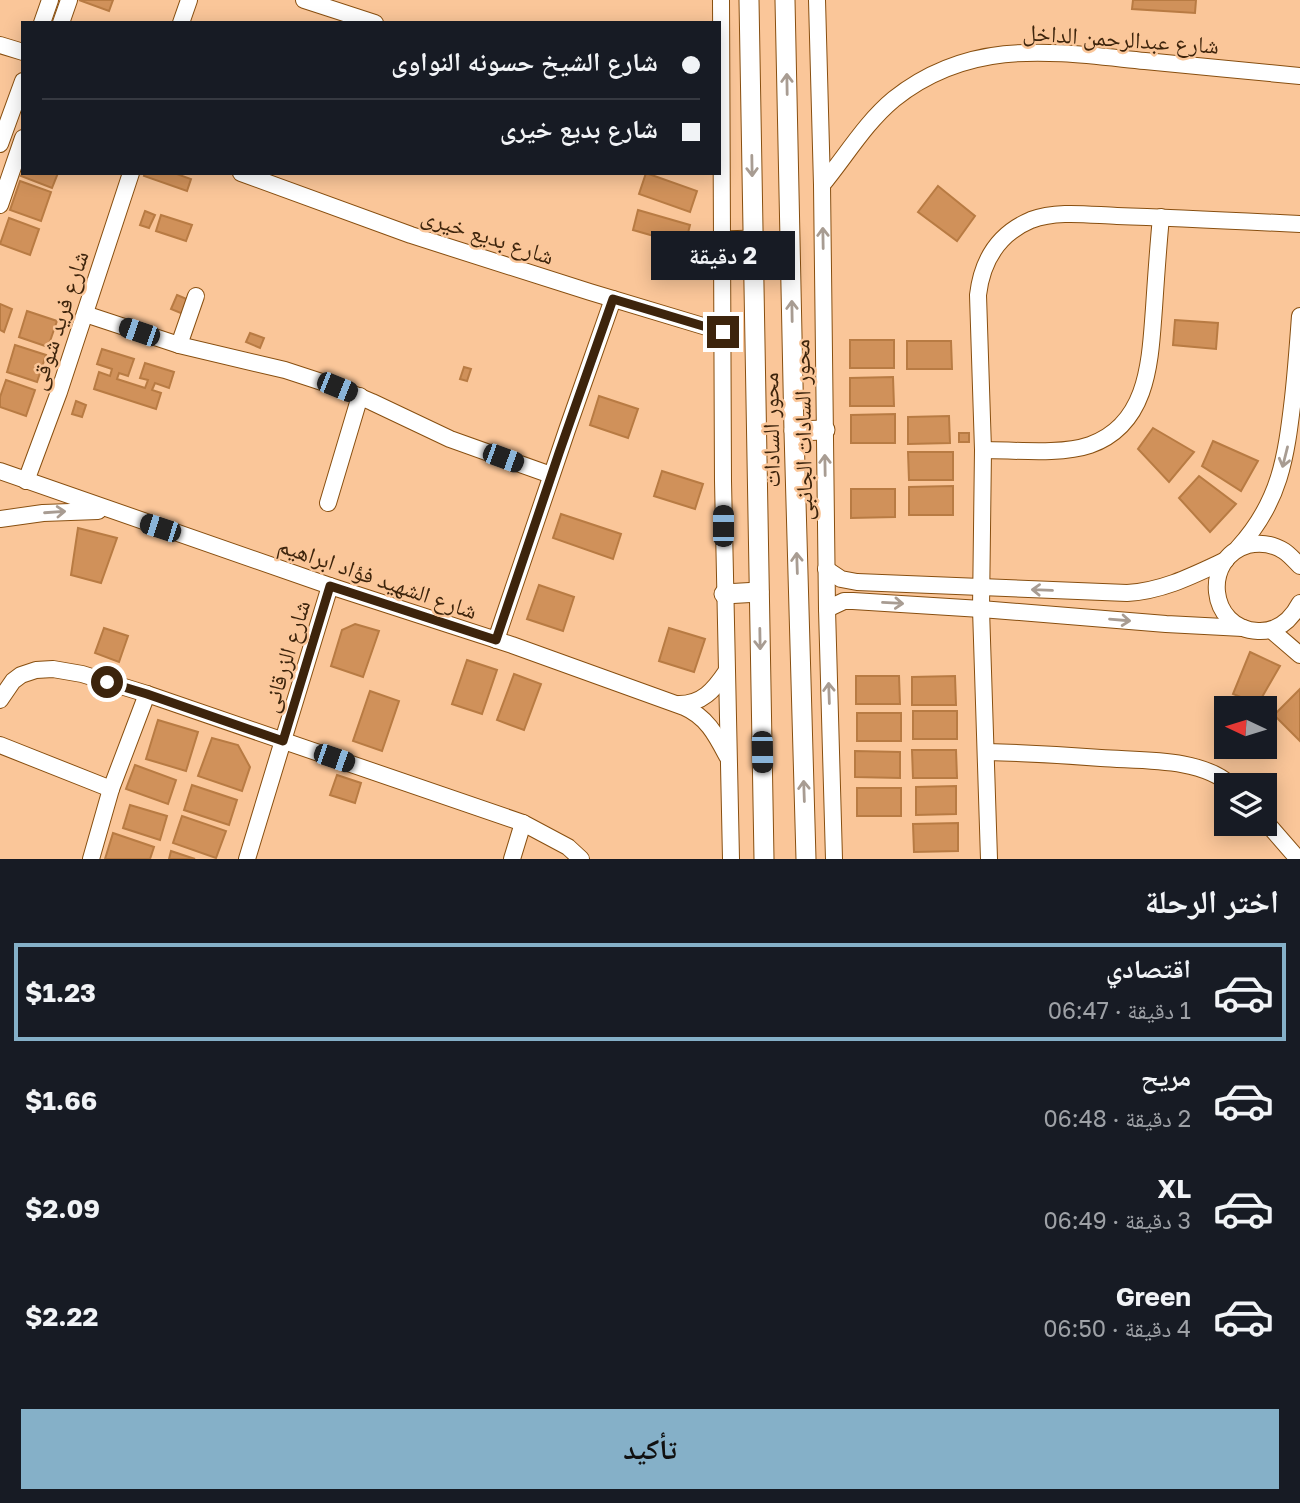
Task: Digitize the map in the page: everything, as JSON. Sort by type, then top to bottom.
[{"type":"main road","name":"محور السادات","points":[[749,0],[764,859]]},
{"type":"main road","name":"محور السادات","points":[[785,0],[806,859]]},
{"type":"main road","points":[[723,241],[753,240]]},
{"type":"main road","points":[[794,431],[825,430]]},
{"type":"main road","points":[[724,594],[759,593]]},
{"type":"street","points":[[44,21],[50,0]]},
{"type":"street","points":[[62,21],[69,0]]},
{"type":"street","points":[[182,21],[189,0]]},
{"type":"street","points":[[304,0],[369,21]]},
{"type":"street","points":[[721,0],[724,594],[731,859]]},
{"type":"street","name":"محور السادات الجانبى","points":[[817,0],[826,569],[834,859]]},
{"type":"street","points":[[0,45],[21,51]]},
{"type":"street","name":"شارع عبدالرحمن الداخل","points":[[822,185],[863,130],[895,99],[936,72],[970,60],[1024,52],[1072,53],[1300,76]]},
{"type":"street","points":[[0,144],[16,120],[21,92]]},
{"type":"street","points":[[0,205],[21,144]]},
{"type":"street","name":"شارع فريد شوقى","points":[[26,481],[59,392],[130,175]]},
{"type":"street","name":"شارع بديع خيرى","points":[[246,175],[380,224],[723,332]]},
{"type":"street","points":[[989,859],[981,609],[983,450],[978,295],[987,259],[996,246],[1019,227],[1044,216],[1161,217],[1300,224]]},
{"type":"street","points":[[983,450],[1055,450],[1088,446],[1102,439],[1128,417],[1138,402],[1147,376],[1161,217]]},
{"type":"street","points":[[180,345],[196,296]]},
{"type":"street","points":[[496,640],[613,299]]},
{"type":"street","points":[[85,314],[180,345],[285,370],[360,396],[450,439],[551,475]]},
{"type":"street","points":[[1243,628],[1224,613],[1216,590],[1217,578],[1226,560],[1258,525],[1284,461],[1289,439],[1300,316]]},
{"type":"street","points":[[328,503],[360,396]]},
{"type":"street","name":"شارع الشهيد فؤاد ابراهيم","points":[[0,471],[676,704],[698,714],[707,722],[728,758]]},
{"type":"street","name":"شارع الشهيد فؤاد ابراهيم","points":[[0,519],[43,513],[110,511]]},
{"type":"street","points":[[1238,548],[1253,544],[1276,547],[1300,566]]},
{"type":"street","points":[[826,569],[848,581],[1127,593],[1171,584],[1226,560]]},
{"type":"street","name":"شارع الزرقانى","points":[[247,859],[330,586]]},
{"type":"street","points":[[827,609],[844,601],[853,601],[1257,631],[1271,630],[1283,624],[1300,604]]},
{"type":"street","points":[[1271,630],[1300,655]]},
{"type":"street","points":[[0,700],[13,681],[21,675],[44,668],[82,674],[523,823],[568,847],[581,859]]},
{"type":"street","points":[[676,704],[687,704],[701,699],[716,688],[726,672]]},
{"type":"street","points":[[91,859],[111,789],[147,694]]},
{"type":"street","points":[[0,745],[111,789]]},
{"type":"street","points":[[987,752],[1166,762],[1214,774]]},
{"type":"street","points":[[512,859],[523,823]]},
{"type":"street","points":[[1277,835],[1298,859]]},
{"type":"building","points":[[79,0],[113,0],[109,11]]},
{"type":"building","points":[[1133,0],[1196,0],[1195,13],[1132,9]]},
{"type":"building","points":[[22,175],[57,175],[52,188]]},
{"type":"building","points":[[180,175],[191,179],[187,191],[144,176]]},
{"type":"building","points":[[645,175],[697,191],[690,212],[639,194]]},
{"type":"building","points":[[20,181],[51,192],[41,221],[10,210]]},
{"type":"building","points":[[938,186],[975,216],[957,241],[918,212]]},
{"type":"building","points":[[638,210],[690,225],[685,245],[633,230]]},
{"type":"building","points":[[145,211],[155,215],[149,228],[140,225]]},
{"type":"building","points":[[161,215],[192,225],[186,241],[156,231]]},
{"type":"building","points":[[9,218],[39,229],[30,255],[0,244]]},
{"type":"building","points":[[177,295],[189,300],[183,314],[171,309]]},
{"type":"building","points":[[0,304],[12,309],[4,332],[0,330]]},
{"type":"building","points":[[27,311],[57,321],[48,347],[19,337]]},
{"type":"building","points":[[1175,320],[1218,323],[1216,349],[1173,345]]},
{"type":"building","points":[[250,333],[264,338],[260,348],[246,342]]},
{"type":"building","points":[[850,340],[894,340],[894,368],[850,368]]},
{"type":"building","points":[[907,341],[951,341],[952,369],[907,369]]},
{"type":"building","points":[[15,345],[46,355],[37,382],[7,372]]},
{"type":"building","points":[[102,349],[134,359],[128,376],[119,373],[117,379],[145,388],[148,380],[140,378],[145,363],[174,372],[169,388],[155,383],[152,390],[161,393],[156,409],[94,389],[99,372],[110,376],[112,369],[97,364]]},
{"type":"building","points":[[464,367],[471,369],[467,381],[460,379]]},
{"type":"building","points":[[893,377],[894,406],[850,406],[850,378]]},
{"type":"building","points":[[6,380],[35,390],[26,416],[0,407],[0,397]]},
{"type":"building","points":[[599,396],[638,409],[628,438],[590,425]]},
{"type":"building","points":[[76,401],[86,405],[82,417],[72,414]]},
{"type":"building","points":[[895,414],[895,443],[851,443],[851,415]]},
{"type":"building","points":[[949,416],[950,443],[908,444],[908,417]]},
{"type":"building","points":[[1153,428],[1194,452],[1169,482],[1138,449]]},
{"type":"building","points":[[959,433],[969,433],[969,442],[959,442]]},
{"type":"building","points":[[1213,441],[1258,461],[1241,491],[1202,466]]},
{"type":"building","points":[[908,452],[953,452],[953,480],[909,480]]},
{"type":"building","points":[[662,471],[703,484],[695,509],[654,496]]},
{"type":"building","points":[[1199,476],[1236,504],[1210,532],[1179,498]]},
{"type":"building","points":[[953,486],[953,515],[909,515],[909,487]]},
{"type":"building","points":[[851,489],[895,489],[895,517],[851,518]]},
{"type":"building","points":[[561,514],[621,534],[613,559],[553,538]]},
{"type":"building","points":[[78,528],[117,538],[101,583],[71,575]]},
{"type":"building","points":[[539,585],[574,597],[563,631],[527,619]]},
{"type":"building","points":[[355,624],[379,631],[363,677],[331,666],[342,630]]},
{"type":"building","points":[[104,628],[128,636],[119,662],[95,653]]},
{"type":"building","points":[[669,628],[705,639],[694,672],[659,661]]},
{"type":"building","points":[[1250,652],[1280,666],[1263,696],[1233,694]]},
{"type":"building","points":[[467,660],[497,670],[482,714],[452,704]]},
{"type":"building","points":[[514,674],[541,684],[524,730],[497,720]]},
{"type":"building","points":[[856,676],[899,676],[900,704],[856,704]]},
{"type":"building","points":[[955,676],[956,705],[912,705],[912,677]]},
{"type":"building","points":[[1300,689],[1300,741],[1278,719],[1278,711]]},
{"type":"building","points":[[370,691],[399,701],[382,751],[353,741]]},
{"type":"building","points":[[913,711],[957,711],[957,739],[913,739]]},
{"type":"building","points":[[857,713],[901,713],[901,741],[857,741]]},
{"type":"building","points":[[158,720],[198,732],[186,771],[146,759]]},
{"type":"building","points":[[212,738],[238,745],[250,767],[242,791],[198,776]]},
{"type":"building","points":[[912,750],[956,750],[957,778],[913,778]]},
{"type":"building","points":[[855,751],[900,752],[900,778],[855,777]]},
{"type":"building","points":[[135,765],[176,780],[168,804],[126,789]]},
{"type":"building","points":[[337,775],[361,783],[355,803],[330,795]]},
{"type":"building","points":[[192,785],[237,800],[229,825],[184,810]]},
{"type":"building","points":[[956,786],[956,814],[916,815],[916,787]]},
{"type":"building","points":[[857,788],[901,788],[901,816],[857,816]]},
{"type":"building","points":[[130,805],[167,816],[160,840],[123,828]]},
{"type":"building","points":[[182,816],[226,831],[216,858],[173,843]]},
{"type":"building","points":[[958,823],[958,851],[914,852],[913,824]]},
{"type":"building","points":[[113,833],[154,847],[150,859],[105,859]]},
{"type":"building","points":[[171,851],[195,859],[169,859]]},
{"type":"route","points":[[107,682],[283,741],[330,586],[496,640],[613,299],[723,332]]}]
